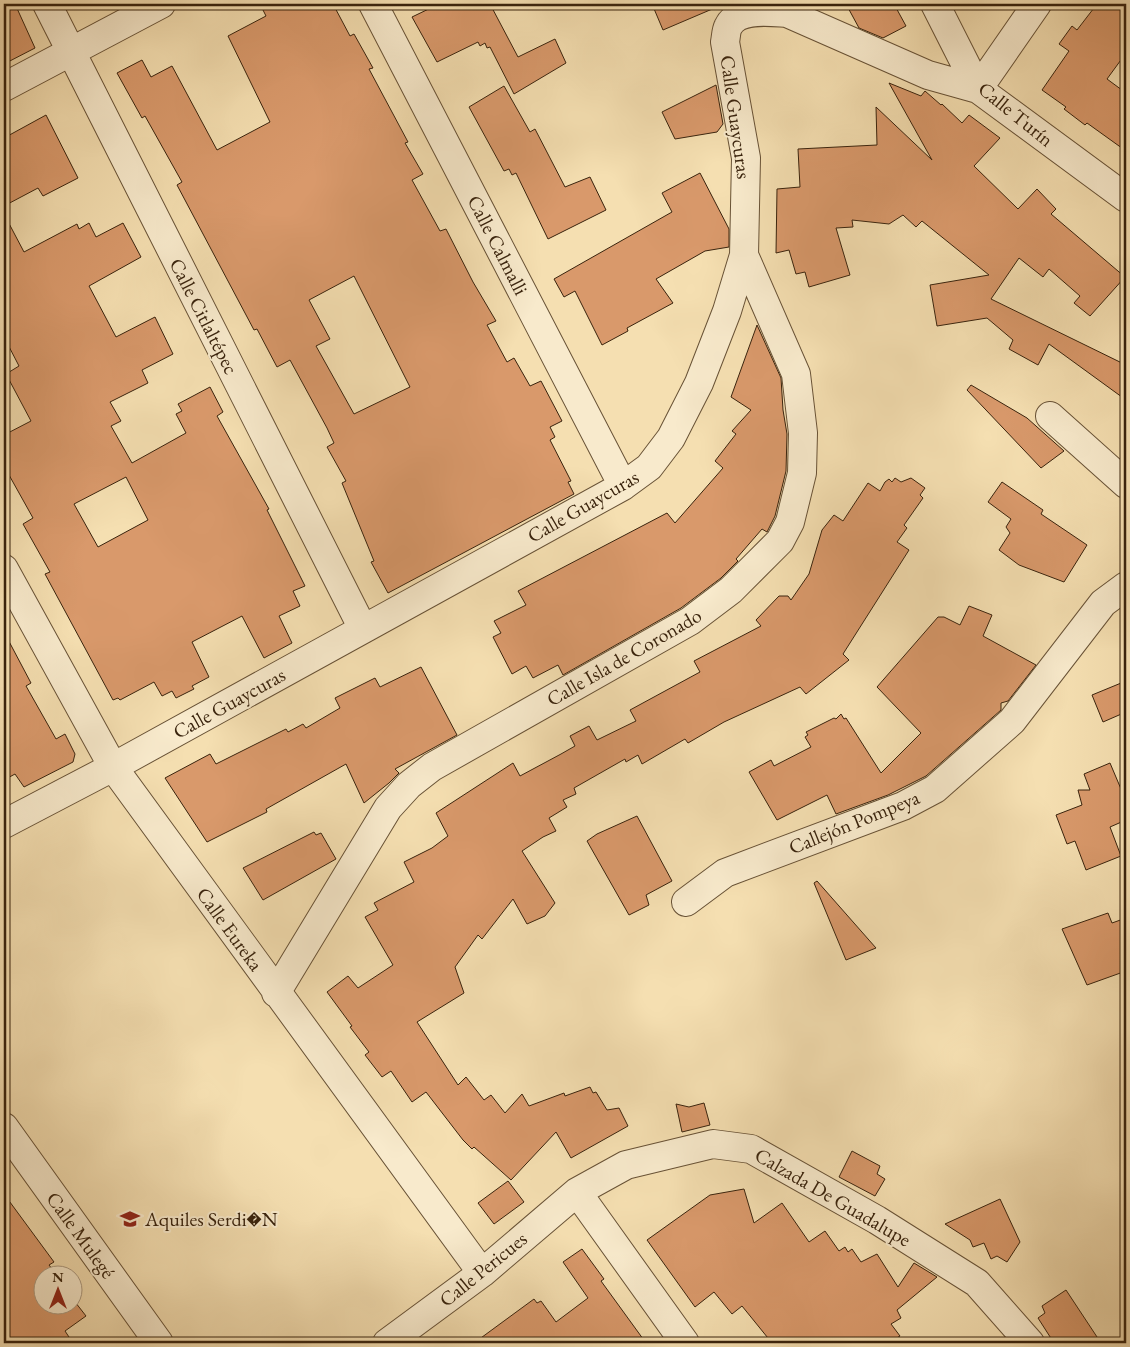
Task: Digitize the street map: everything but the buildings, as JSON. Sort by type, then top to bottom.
[{"type":"street","name":"Calle Citlaltépec","points":[[47,4],[363,629]]},
{"type":"street","points":[[4,87],[161,4]]},
{"type":"street","name":"Calle Calmalli","points":[[373,4],[623,486]]},
{"type":"street","name":"Calle Turín","points":[[934,4],[978,89],[1126,198]]},
{"type":"street","points":[[978,89],[1037,4]]},
{"type":"street","name":"Calle Guaycuras","points":[[4,824],[113,767],[623,486],[649,467],[675,430],[699,383],[727,311],[744,255],[746,158],[725,42],[728,26],[735,18],[765,11],[787,13],[928,74],[978,89]]},
{"type":"street","name":"Calle Isla de Coronado","points":[[276,993],[388,808],[409,785],[432,767],[690,621],[731,590],[780,541],[790,522],[802,473],[802,423],[796,374],[744,255]]},
{"type":"street","points":[[1050,416],[1126,484]]},
{"type":"street","name":"Calle Eureka","points":[[4,569],[113,767],[482,1273]]},
{"type":"street","name":"Callejón Pompeya","points":[[686,902],[725,873],[903,806],[935,789],[1012,721],[1103,602],[1126,586]]},
{"type":"street","name":"Calle Mulegé","points":[[4,1127],[159,1343]]},
{"type":"street","name":"Calzada De Guadalupe","points":[[577,1192],[626,1165],[713,1144],[750,1149],[877,1220],[977,1283],[1030,1343]]},
{"type":"street","points":[[577,1192],[685,1343]]},
{"type":"street","name":"Calle Pericues","points":[[387,1343],[482,1273],[577,1192]]},
{"type":"place","name":"Aquiles Serdi�N","points":[[130,1219]]}]
